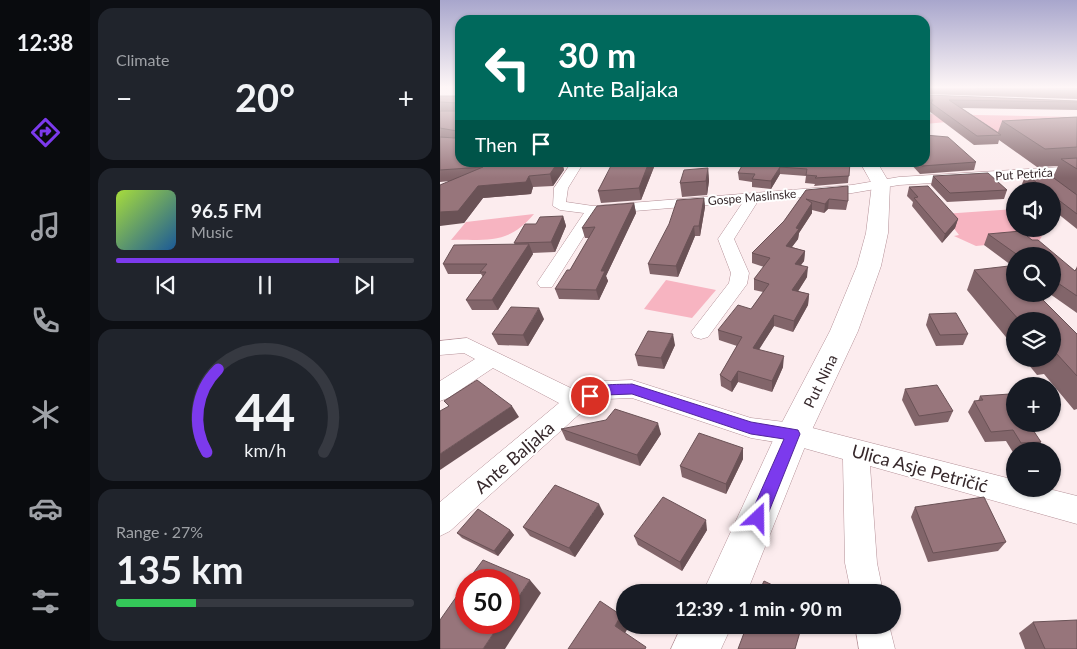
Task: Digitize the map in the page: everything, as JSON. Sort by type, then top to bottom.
[{"type":"main road","name":"Put Nina","points":[[728,584],[793,434],[844,331],[868,266],[877,233],[874,173]]},
{"type":"main road","points":[[696,649],[704,634]]},
{"type":"street","name":"Gospe Maslinske","points":[[575,167],[558,193],[560,206],[593,210],[753,197],[874,173]]},
{"type":"street","name":"Put Petrića","points":[[874,173],[1077,170]]},
{"type":"street","points":[[701,332],[738,284],[740,274],[726,239],[753,197]]},
{"type":"street","points":[[546,284],[593,210]]},
{"type":"street","points":[[440,348],[467,344],[578,402]]},
{"type":"street","points":[[440,392],[493,358]]},
{"type":"street","name":"Ante Baljaka","points":[[440,521],[578,402],[603,390],[632,389],[751,428],[793,434]]},
{"type":"street","name":"Ulica Asje Petričić","points":[[793,434],[1077,510]]},
{"type":"street","points":[[856,451],[861,563],[865,584]]},
{"type":"street","points":[[874,634],[877,649]]},
{"type":"shaded area","points":[[930,118],[1077,118],[1077,136],[990,133],[947,122],[930,124]]},
{"type":"shaded area","points":[[1006,210],[1006,237],[1041,237],[1036,247],[1027,247],[1016,242],[976,246],[954,236],[959,235],[943,214]]},
{"type":"shaded area","points":[[534,214],[524,224],[506,236],[487,240],[451,240],[466,222]]},
{"type":"shaded area","points":[[666,280],[716,290],[692,318],[644,309]]},
{"type":"building","points":[[440,118],[455,118],[455,131],[440,128]]},
{"type":"building","points":[[952,118],[976,118],[1001,135],[977,136]]},
{"type":"building","points":[[1077,118],[1077,147],[1045,149],[1002,121]]},
{"type":"building","points":[[930,135],[948,137],[976,162],[930,165]]},
{"type":"building","points":[[440,137],[455,138],[455,167],[483,167],[440,170]]},
{"type":"building","points":[[1077,158],[1077,169],[1061,159]]},
{"type":"building","points":[[483,167],[555,167],[550,174],[529,176],[526,182],[478,186],[458,211],[440,212],[440,185]]},
{"type":"building","points":[[610,167],[647,167],[639,188],[598,191]]},
{"type":"building","points":[[741,167],[780,167],[771,181],[752,179],[755,174],[738,173]]},
{"type":"building","points":[[780,167],[850,167],[849,176],[815,178],[817,176],[806,175],[807,169]]},
{"type":"building","points":[[708,168],[706,181],[680,183],[684,170]]},
{"type":"building","points":[[988,173],[1006,190],[950,193],[933,176]]},
{"type":"building","points":[[1047,173],[1059,182],[1036,182],[1026,174]]},
{"type":"building","points":[[1061,183],[1077,195],[1077,214],[1061,202]]},
{"type":"building","points":[[848,186],[848,201],[829,199],[825,204],[806,199],[812,203],[796,228],[799,229],[786,246],[805,251],[795,264],[808,267],[792,290],[809,294],[794,321],[774,315],[753,348],[784,356],[772,381],[738,371],[731,382],[720,375],[742,337],[718,330],[738,305],[751,309],[769,284],[754,279],[770,258],[752,253],[784,221],[806,190]]},
{"type":"building","points":[[928,186],[958,219],[945,234],[914,198],[918,197],[909,187]]},
{"type":"building","points":[[704,198],[699,226],[694,226],[676,266],[648,264],[669,224],[677,200]]},
{"type":"building","points":[[634,203],[601,271],[605,271],[596,290],[555,289],[567,270],[570,270],[595,227],[582,228],[597,206]]},
{"type":"building","points":[[563,216],[551,242],[514,243],[525,224],[536,224],[540,217]]},
{"type":"building","points":[[1006,232],[1006,237],[1028,237],[1032,240],[1038,240],[1046,247],[1006,247],[988,234]]},
{"type":"building","points":[[529,244],[492,300],[466,300],[486,272],[480,272],[487,264],[443,264],[454,245]]},
{"type":"building","points":[[1061,259],[1075,271],[1077,268],[1077,296],[1061,285]]},
{"type":"building","points":[[1006,266],[1006,302],[1045,302],[1055,312],[1012,312],[974,270]]},
{"type":"building","points":[[511,307],[539,308],[523,335],[492,334]]},
{"type":"building","points":[[956,313],[968,334],[940,335],[929,314]]},
{"type":"building","points":[[1061,318],[1077,334],[1077,376],[1061,358]]},
{"type":"building","points":[[648,331],[673,334],[661,358],[635,355]]},
{"type":"building","points":[[477,380],[512,406],[440,454],[440,411],[449,406],[444,401]]},
{"type":"building","points":[[937,385],[953,411],[919,416],[905,389]]},
{"type":"building","points":[[1006,394],[1006,431],[991,432],[974,401],[983,400],[980,396]]},
{"type":"building","points":[[615,409],[658,423],[637,455],[561,429],[606,420]]},
{"type":"building","points":[[1014,432],[1034,432],[1041,442],[1020,442]]},
{"type":"building","points":[[699,433],[743,448],[726,484],[680,466]]},
{"type":"building","points":[[555,485],[599,504],[569,548],[523,527]]},
{"type":"building","points":[[663,497],[706,520],[680,562],[634,536]]},
{"type":"building","points":[[984,497],[1006,542],[933,553],[915,507]]},
{"type":"building","points":[[478,509],[510,530],[494,551],[457,533]]},
{"type":"building","points":[[483,560],[504,569],[476,569]]},
{"type":"building","points":[[520,576],[530,580],[520,595]]},
{"type":"building","points":[[455,599],[455,634],[493,634],[483,649],[441,649],[440,620]]},
{"type":"building","points":[[600,601],[616,612],[616,634],[627,634],[646,647],[645,649],[568,649]]},
{"type":"building","points":[[1077,620],[1077,649],[1045,649],[1033,622]]},
{"type":"building","points":[[744,634],[799,634],[795,649],[738,649]]},
{"type":"route","points":[[590,396],[603,390],[632,389],[751,428],[793,434],[758,518]]}]
